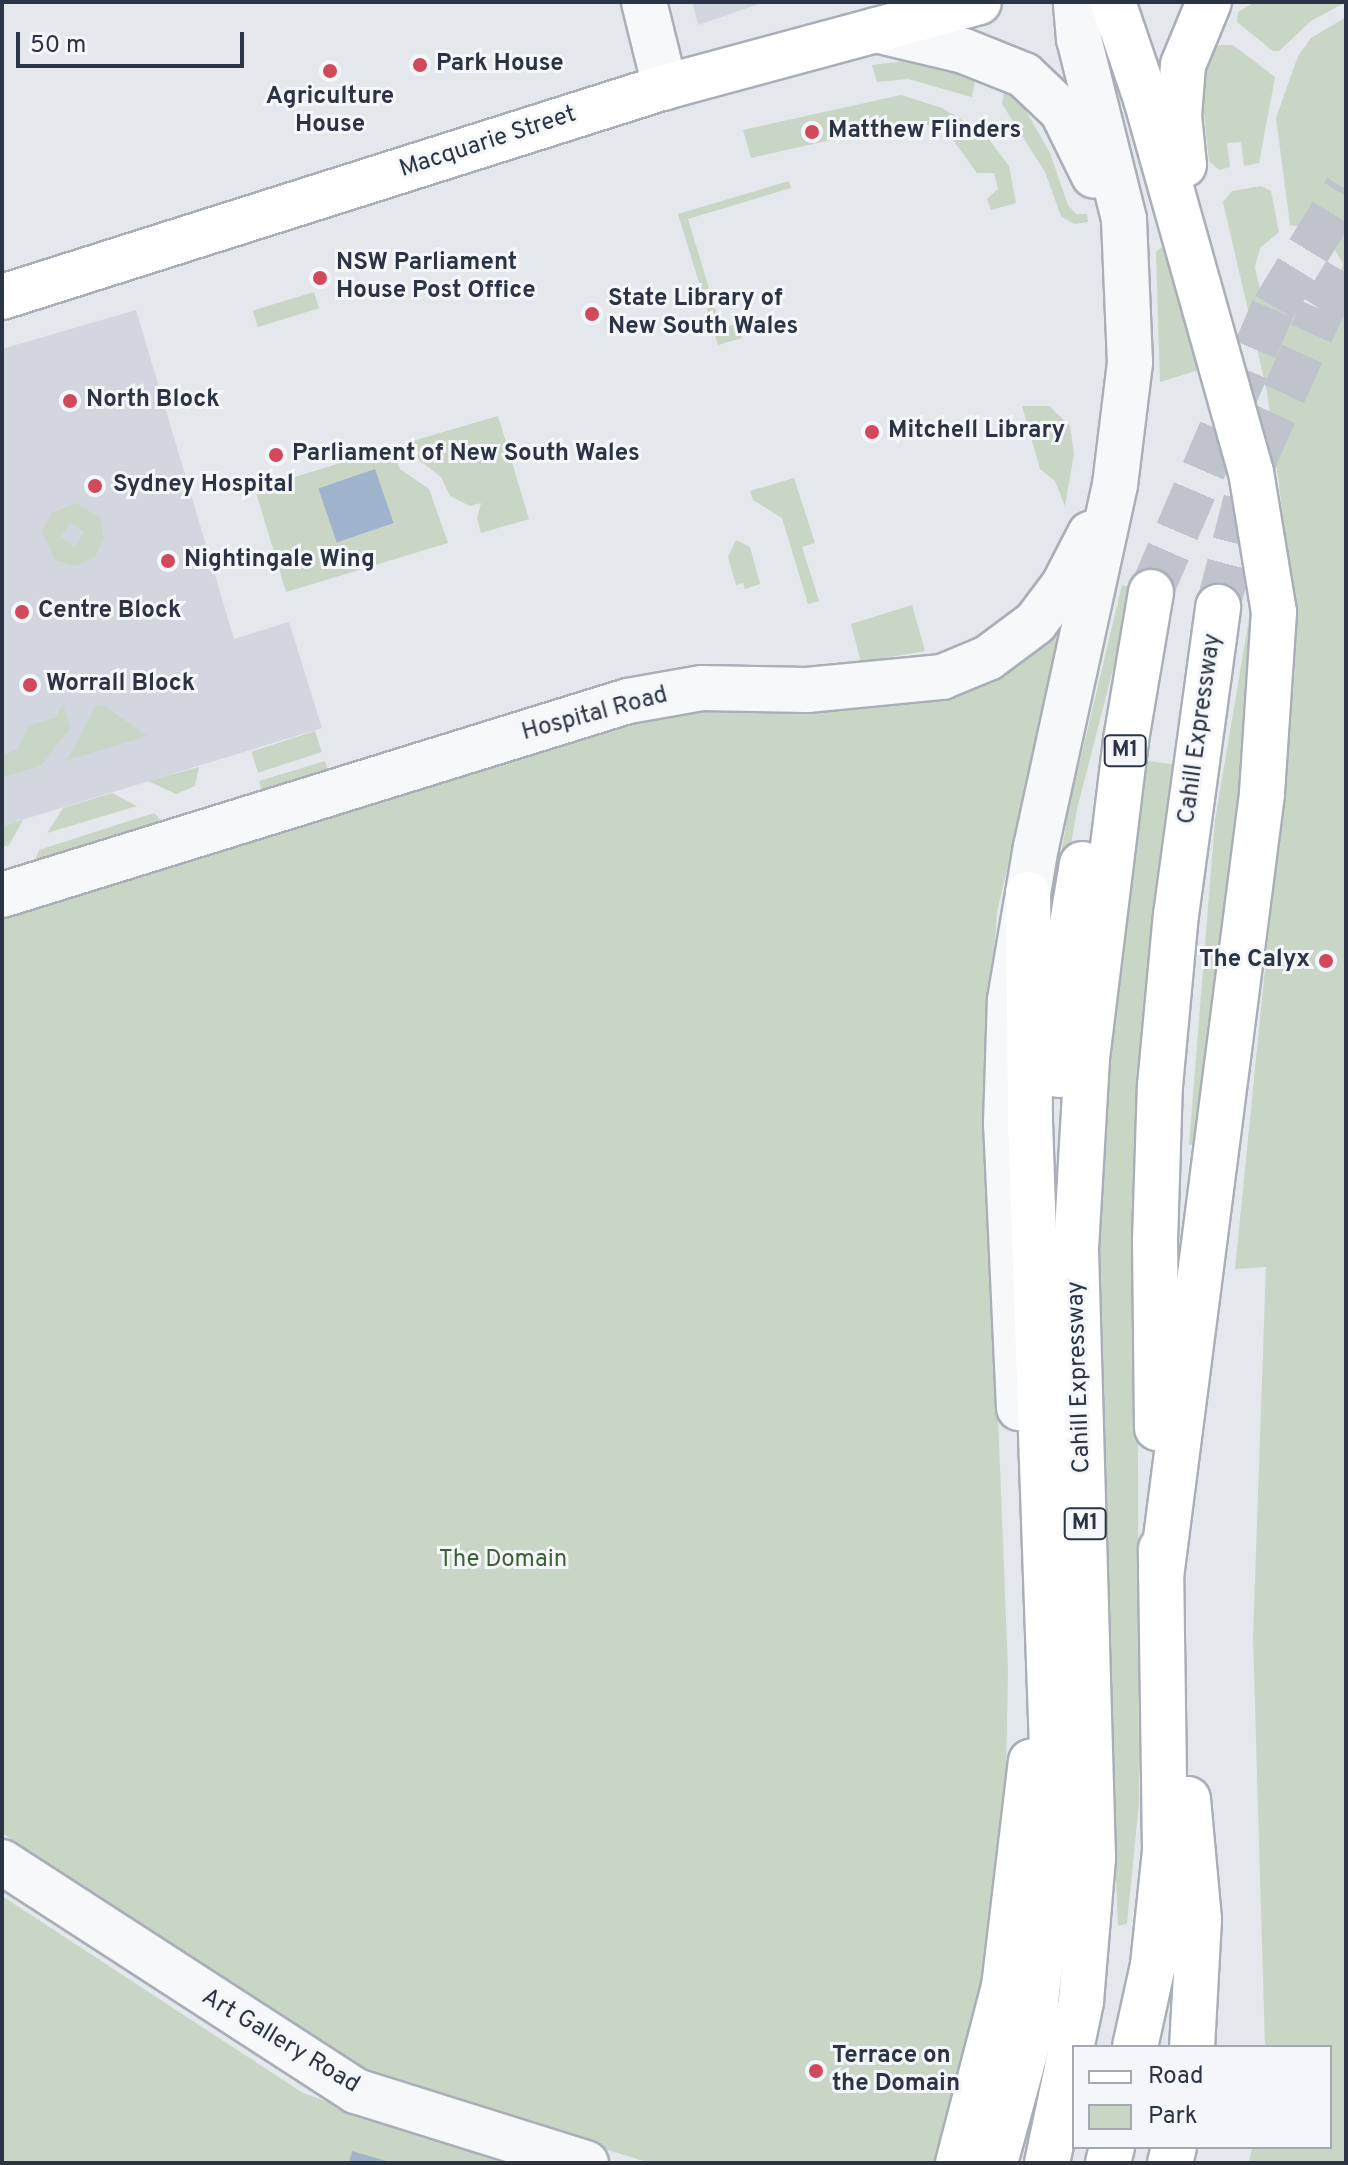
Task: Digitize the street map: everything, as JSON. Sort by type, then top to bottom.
[{"type":"main road","name":"Macquarie Street","points":[[2,297],[665,87],[979,2]]},
{"type":"main road","points":[[1113,2],[1207,317],[1262,526],[1275,659],[1262,794],[1162,1586],[1197,1883],[1192,2045]]},
{"type":"main road","points":[[1207,317],[1179,106],[1187,47],[1209,2]]},
{"type":"main road","name":"Cahill Expressway","points":[[1047,2163],[1081,2001],[1093,1858],[1076,1249],[1087,1058],[1147,606],[1097,778],[1061,983]]},
{"type":"main road","name":"Cahill Expressway","points":[[1135,2045],[1153,1965],[1165,1850],[1155,1241],[1159,1101],[1177,900],[1218,607]]},
{"type":"main road","points":[[995,2163],[1038,1998],[1055,1834],[1036,1274],[1028,894]]},
{"type":"main road","points":[[1036,1274],[1044,1121],[1061,983]]},
{"type":"main road","points":[[1012,2163],[1055,1990],[1071,1810],[1055,1336],[1061,983]]},
{"type":"main road","points":[[958,2163],[1004,1987],[1033,1740]]},
{"type":"street","points":[[644,2],[665,87]]},
{"type":"street","points":[[978,2163],[1011,2052],[1030,1942],[1037,1860],[1006,1102],[1010,1000],[1028,894],[1125,429],[1131,305],[1124,219],[1079,39],[1076,2]]},
{"type":"street","points":[[876,30],[1003,63],[1051,99],[1087,157],[1131,305]]},
{"type":"street","name":"Hospital Road","points":[[2,895],[628,701],[702,688],[879,685],[968,668],[1021,637],[1049,607],[1115,485]]},
{"type":"street","name":"Art Gallery Road","points":[[2,1862],[356,2091],[586,2163]]},
{"type":"shaded area","points":[[692,2],[765,2],[698,25]]},
{"type":"shaded area","name":"Sydney Hospital","points":[[136,310],[234,639],[289,622],[322,728],[2,826],[2,349]]},
{"type":"green space","points":[[1255,2],[1346,2],[1311,21],[1279,51],[1273,51],[1237,22],[1238,12]]},
{"type":"green space","points":[[1346,17],[1346,2163],[1249,2163],[1252,2149],[1332,2149],[1332,2045],[1265,2045],[1253,1637],[1266,1267],[1235,1269],[1295,669],[1289,564],[1267,392],[1223,202],[1232,191],[1261,186],[1271,191],[1279,232],[1260,248],[1255,267],[1260,290],[1270,301],[1288,310],[1309,311],[1330,300],[1343,264],[1324,232],[1290,225],[1276,118],[1298,56],[1311,38]]},
{"type":"green space","points":[[1220,45],[1233,45],[1275,77],[1259,163],[1244,166],[1241,142],[1227,143],[1230,167],[1219,170],[1209,161],[1202,94],[1212,49]]},
{"type":"green space","points":[[911,60],[978,66],[972,97],[908,79],[877,82],[872,65]]},
{"type":"green space","points":[[1005,86],[1018,97],[1050,153],[1068,205],[1076,214],[1087,214],[1088,222],[1074,224],[1061,216],[1045,172],[1002,104]]},
{"type":"green space","points":[[901,95],[942,108],[985,134],[1009,166],[1016,203],[991,210],[987,199],[998,189],[994,173],[977,173],[950,136],[929,125],[902,124],[751,158],[743,130]]},
{"type":"green space","points":[[789,181],[791,188],[688,219],[721,328],[738,324],[742,338],[718,345],[678,214]]},
{"type":"green space","points":[[1162,247],[1168,252],[1199,370],[1160,382],[1156,252]]},
{"type":"green space","points":[[314,292],[319,308],[258,327],[253,311]]},
{"type":"green space","points":[[1022,406],[1049,406],[1070,426],[1074,454],[1065,506],[1055,481],[1040,469]]},
{"type":"green space","points":[[498,416],[529,519],[481,533],[477,518],[481,503],[470,506],[450,496],[441,477],[419,460],[409,442]]},
{"type":"green space","points":[[390,448],[400,469],[429,489],[448,543],[286,592],[255,489]]},
{"type":"green space","points":[[794,478],[815,543],[802,547],[819,601],[808,604],[782,518],[753,500],[750,491]]},
{"type":"green space","points":[[77,503],[100,518],[104,538],[95,557],[75,566],[55,560],[42,532],[51,513]],"holes":[[[71,523],[84,532],[75,547],[60,537]]]},
{"type":"green space","points":[[736,540],[750,547],[760,584],[745,589],[743,583],[736,585],[728,557]]},
{"type":"green space","points":[[1122,585],[1134,588],[1077,809],[1054,945],[1046,944],[1069,807]]},
{"type":"green space","points":[[912,605],[925,651],[861,662],[851,624]]},
{"type":"green space","points":[[1250,613],[1251,703],[1206,1064],[1194,1144],[1189,1145],[1215,820]]},
{"type":"green space","name":"The Domain","points":[[1060,621],[1065,622],[997,912],[988,1041],[988,1163],[1008,1671],[1006,1772],[982,1991],[947,2163],[650,2163],[395,2084],[331,2053],[2,1833],[2,915],[666,704],[1015,659],[1021,664],[1049,641]]},
{"type":"green space","points":[[63,704],[70,728],[41,766],[2,777],[2,755],[18,749],[28,726],[56,717]]},
{"type":"green space","points":[[102,704],[147,736],[67,760],[96,706]]},
{"type":"green space","points":[[315,731],[322,752],[258,773],[251,752]]},
{"type":"green space","points":[[1143,760],[1177,765],[1144,997],[1137,1160],[1139,1803],[1127,1924],[1118,1926],[1093,1316],[1105,1035]]},
{"type":"green space","points":[[325,761],[331,780],[269,795],[262,791],[259,781]]},
{"type":"green space","points":[[199,767],[195,786],[176,794],[148,781]]},
{"type":"green space","points":[[112,793],[137,806],[47,833],[63,808]]},
{"type":"green space","points":[[154,813],[166,825],[38,866],[35,861],[39,850]]},
{"type":"green space","points":[[23,820],[9,845],[2,847],[2,826]]},
{"type":"green space","points":[[2,1896],[303,2093],[503,2163],[2,2163]]},
{"type":"water","points":[[375,469],[394,523],[337,542],[318,489]]},
{"type":"water","points":[[352,2151],[393,2163],[349,2163]]},
{"type":"tunnel","points":[[1151,592],[1274,307],[1346,189]]},
{"type":"tunnel","points":[[1218,607],[1257,454],[1322,310],[1346,271]]},
{"type":"place","name":"Park House","points":[[420,65]]},
{"type":"place","name":"Agriculture House","points":[[330,71]]},
{"type":"place","name":"Matthew Flinders","points":[[812,132]]},
{"type":"place","name":"NSW Parliament House Post Office","points":[[320,278]]},
{"type":"place","name":"State Library of New South Wales","points":[[592,314]]},
{"type":"place","name":"North Block","points":[[70,401]]},
{"type":"place","name":"Mitchell Library","points":[[872,432]]},
{"type":"place","name":"Parliament of New South Wales","points":[[276,455]]},
{"type":"place","name":"Sydney Hospital","points":[[95,486]]},
{"type":"place","name":"Nightingale Wing","points":[[168,561]]},
{"type":"place","name":"Centre Block","points":[[22,612]]},
{"type":"place","name":"Worrall Block","points":[[30,685]]},
{"type":"place","name":"The Calyx","points":[[1326,961]]},
{"type":"place","name":"Terrace on the Domain","points":[[816,2071]]}]
